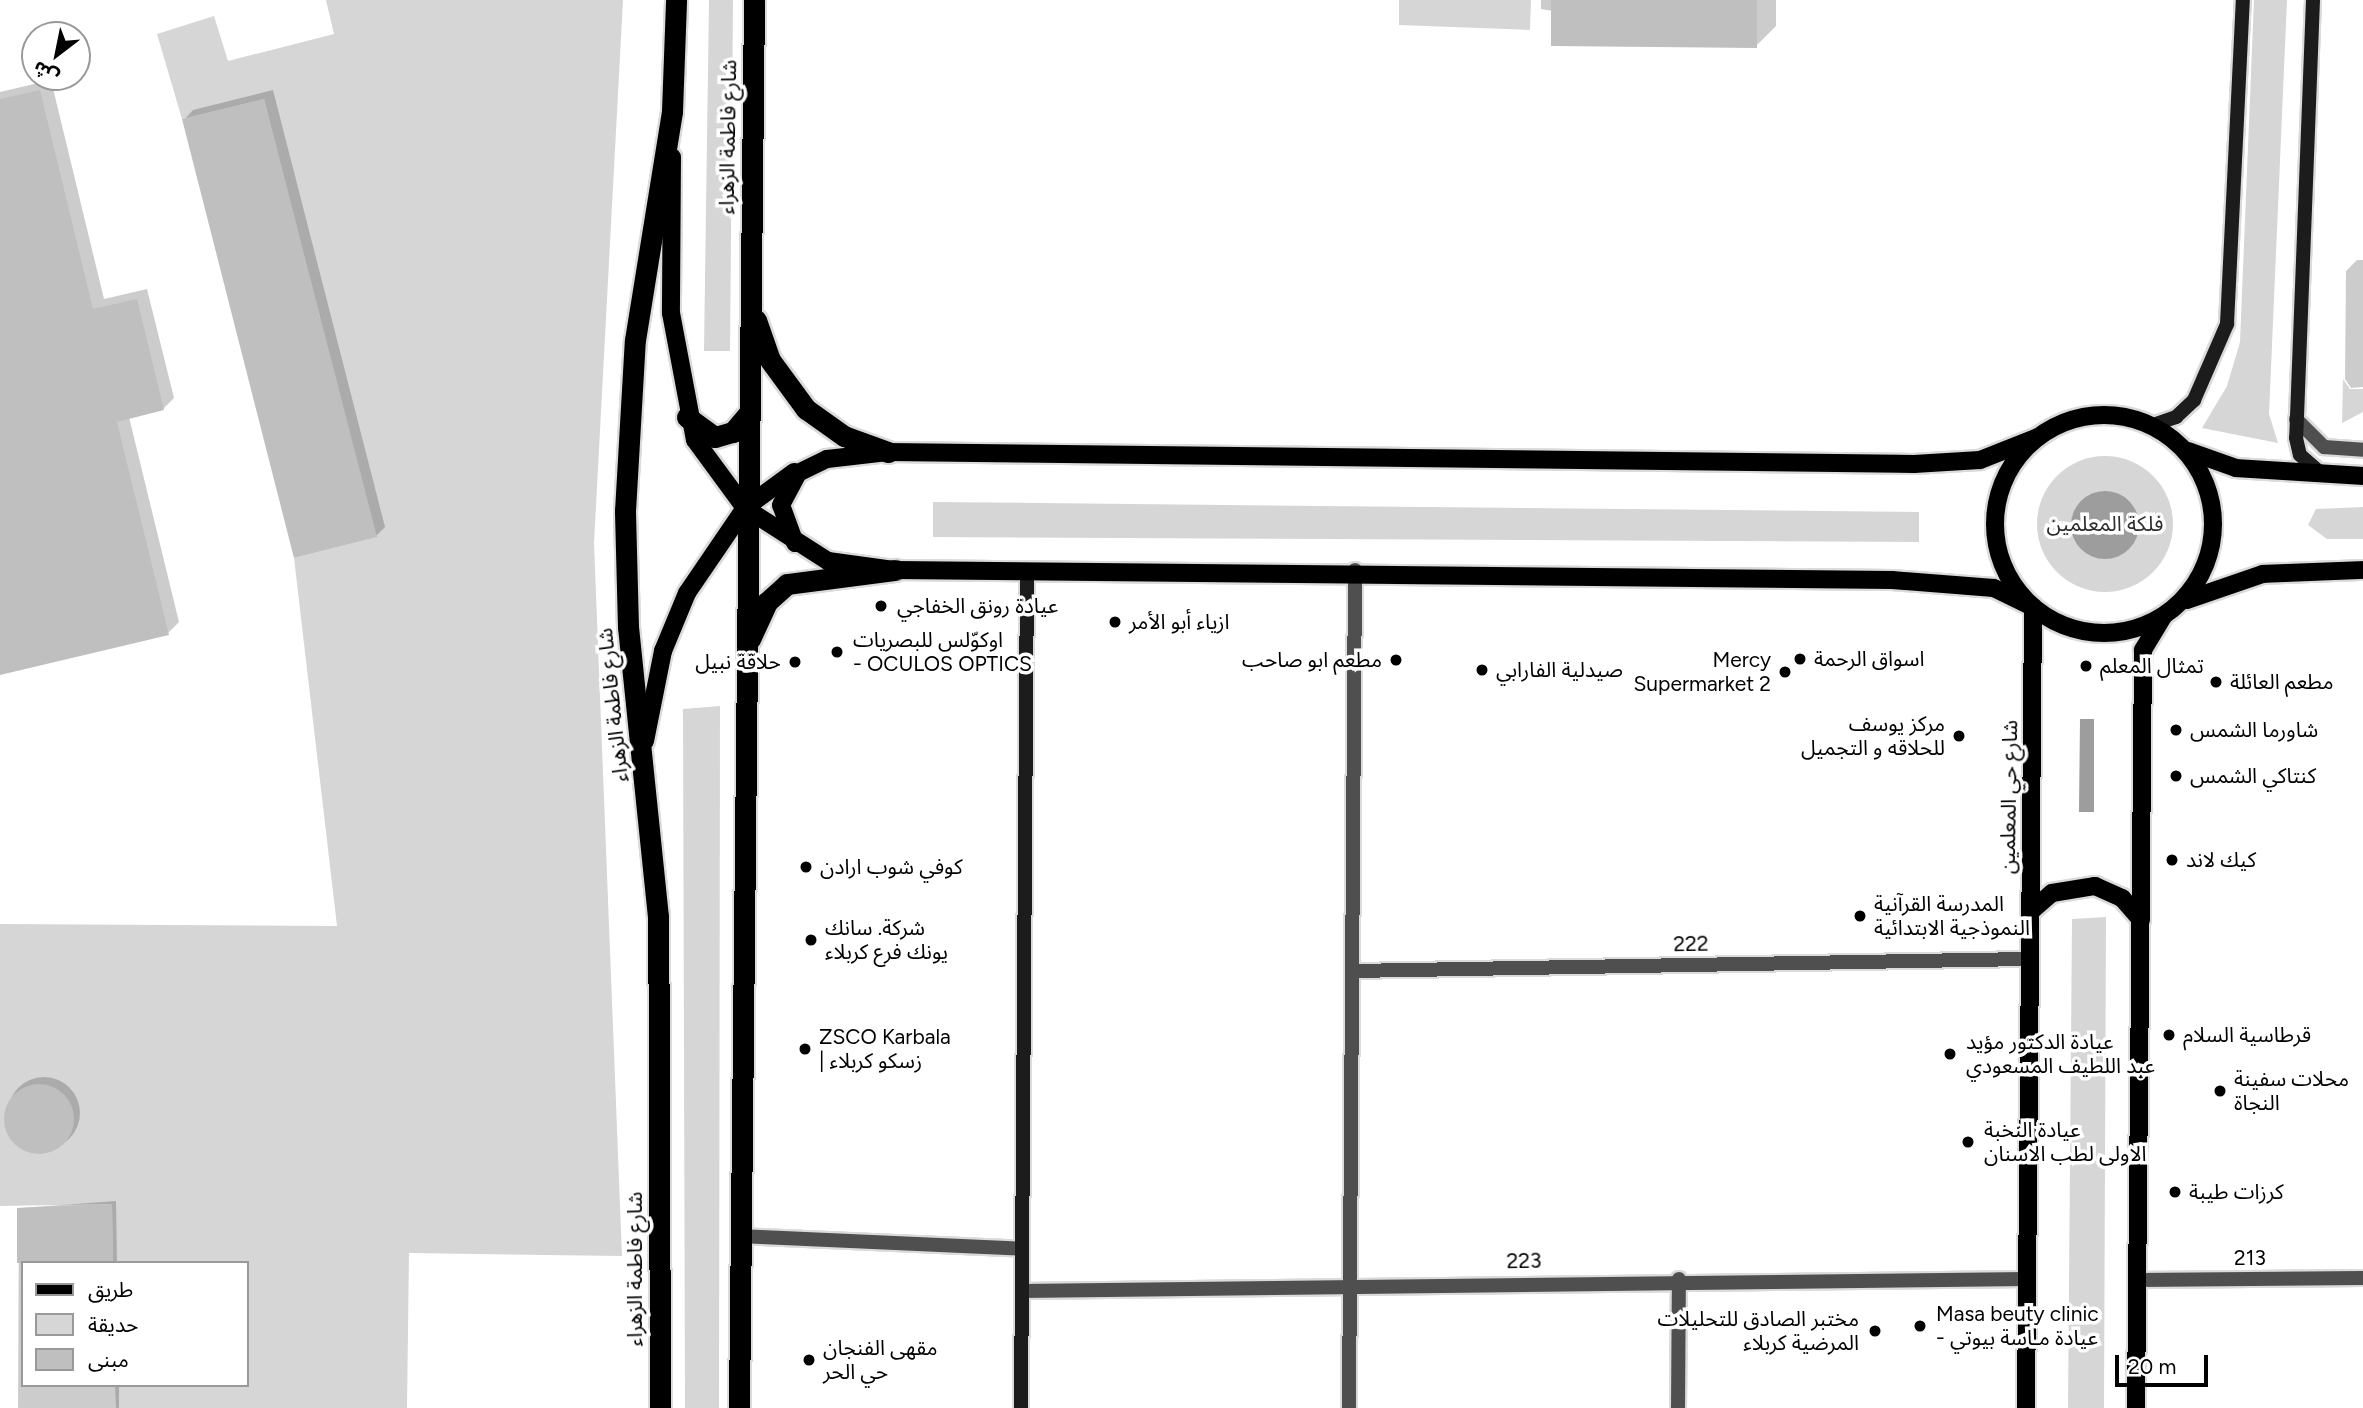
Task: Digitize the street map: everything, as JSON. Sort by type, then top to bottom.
[{"type":"highway","name":"شارع فاطمة الزهراء","points":[[660,1408],[658,917],[628,627],[626,461],[636,327],[672,111],[676,0]]},
{"type":"highway","name":"شارع فاطمة الزهراء","points":[[740,1408],[745,508],[754,0]]},
{"type":"highway","points":[[751,275],[761,340],[795,398],[830,428],[888,452]]},
{"type":"highway","points":[[687,417],[715,437],[733,432],[748,414]]},
{"type":"highway","points":[[744,675],[754,626],[780,589],[820,575],[895,570]]},
{"type":"main road","points":[[2150,426],[2176,417],[2194,400],[2215,364],[2227,324],[2243,0]]},
{"type":"main road","points":[[2313,0],[2296,419],[2297,449],[2325,475]]},
{"type":"main road","points":[[672,111],[671,302],[687,417],[707,462],[745,508],[800,548],[845,565],[895,570],[1355,570],[1892,580],[1994,588],[2067,627],[2107,634],[2163,617]]},
{"type":"main road","points":[[645,776],[646,734],[663,651],[697,575],[745,508],[788,475],[820,462],[888,452],[1914,464],[1980,460],[2099,415],[2150,426],[2181,447],[2236,468],[2363,476]]},
{"type":"main road","points":[[2033,607],[2003,565],[1996,512],[2005,478],[2038,437]]},
{"type":"main road","points":[[2136,1408],[2143,650],[2163,617],[2180,603],[2208,560],[2214,525],[2209,491],[2181,447]]},
{"type":"main road","points":[[800,548],[785,529],[781,505],[790,482],[820,462]]},
{"type":"main road","points":[[1021,1408],[1027,570]]},
{"type":"main road","points":[[2180,603],[2263,574],[2363,570]]},
{"type":"main road","name":"شارع حي المعلمين","points":[[2026,1408],[2033,607]]},
{"type":"main road","points":[[2030,912],[2052,893],[2095,886],[2122,898],[2141,920]]},
{"type":"street","points":[[2296,419],[2324,447],[2363,450]]},
{"type":"street","points":[[1349,1408],[1355,570]]},
{"type":"street","name":"222","points":[[1353,971],[2030,959]]},
{"type":"street","points":[[740,1236],[1022,1249]]},
{"type":"street","points":[[1678,1408],[1679,1279]]},
{"type":"street","name":"223","points":[[1022,1291],[1679,1279],[2027,1279]]},
{"type":"street","name":"213","points":[[2138,1280],[2363,1279]]},
{"type":"green space","points":[[326,0],[623,0],[594,543],[622,1256],[409,1253],[407,1408],[116,1408],[115,1387],[248,1387],[248,1261],[113,1261],[112,1204],[0,1206],[0,924],[337,926],[294,558],[376,537],[264,99],[182,119],[157,34],[214,16],[228,61],[334,34]]},
{"type":"green space","points":[[709,0],[733,0],[730,351],[704,351]]},
{"type":"green space","points":[[1399,0],[1531,0],[1530,30],[1399,25]]},
{"type":"green space","points":[[2254,0],[2287,0],[2269,414],[2278,443],[2202,428],[2227,386],[2240,342]]},
{"type":"green space","points":[[2343,379],[2350,389],[2363,389],[2363,412],[2342,423]]},
{"type":"green space","name":"فلكة المعلمين","points":[[2105,456],[2131,461],[2153,476],[2168,498],[2173,524],[2168,550],[2153,572],[2131,587],[2105,592],[2079,587],[2057,572],[2042,550],[2037,524],[2042,498],[2057,476],[2079,461]]},
{"type":"green space","points":[[933,502],[1919,512],[1919,542],[933,537]]},
{"type":"green space","points":[[2363,507],[2363,539],[2327,539],[2308,525],[2316,509]]},
{"type":"green space","points":[[720,706],[719,1408],[685,1408],[683,709]]},
{"type":"green space","points":[[2106,917],[2104,1408],[2068,1408],[2072,919]]},
{"type":"shaded area","points":[[2105,491],[2118,494],[2129,501],[2136,512],[2139,525],[2136,538],[2129,549],[2118,556],[2105,559],[2092,556],[2081,549],[2074,538],[2071,525],[2074,512],[2081,501],[2092,494]]},
{"type":"shaded area","points":[[2080,719],[2094,719],[2094,812],[2079,812]]},
{"type":"building","points":[[1551,0],[1757,0],[1757,48],[1551,46]]},
{"type":"building","points":[[40,91],[93,309],[137,299],[164,410],[117,422],[169,635],[0,675],[0,99]]},
{"type":"building","points":[[264,99],[377,537],[294,558],[182,119]]},
{"type":"building","points":[[39,1084],[64,1094],[74,1119],[64,1144],[39,1154],[14,1144],[4,1119],[14,1094]]},
{"type":"building","points":[[112,1204],[113,1261],[17,1263],[17,1208]]},
{"type":"place","name":"عيادة رونق الخفاجي","points":[[881,606]]},
{"type":"place","name":"ازياء أبو الأمر","points":[[1115,622]]},
{"type":"place","name":"اوكوّلس للبصريات - OCULOS OPTICS","points":[[837,652]]},
{"type":"place","name":"اسواق الرحمة","points":[[1800,659]]},
{"type":"place","name":"مطعم ابو صاحب","points":[[1396,660]]},
{"type":"place","name":"حلاقة نبيل","points":[[795,662]]},
{"type":"place","name":"تمثال المعلم","points":[[2086,666]]},
{"type":"place","name":"صيدلية الفارابي","points":[[1482,670]]},
{"type":"place","name":"Mercy Supermarket 2","points":[[1785,672]]},
{"type":"place","name":"مطعم العائلة","points":[[2216,682]]},
{"type":"place","name":"شاورما الشمس","points":[[2176,730]]},
{"type":"place","name":"مركز يوسف للحلاقه و التجميل","points":[[1959,736]]},
{"type":"place","name":"كنتاكي الشمس","points":[[2176,776]]},
{"type":"place","name":"كيك لاند","points":[[2172,860]]},
{"type":"place","name":"كوفي شوب ارادن","points":[[806,867]]},
{"type":"place","name":"المدرسة القرآنية النموذجية الابتدائية","points":[[1860,916]]},
{"type":"place","name":"شركة. سانك يونك فرع كربلاء","points":[[811,940]]},
{"type":"place","name":"قرطاسية السلام","points":[[2169,1035]]},
{"type":"place","name":"ZSCO Karbala | زسكو كربلاء","points":[[805,1049]]},
{"type":"place","name":"عيادة الدكتور مؤيد عبد اللطيف المسعودي","points":[[1950,1054]]},
{"type":"place","name":"محلات سفينة النجاة","points":[[2220,1091]]},
{"type":"place","name":"عيادة النخبة الاولى لطب الاسنان","points":[[1968,1142]]},
{"type":"place","name":"كرزات طيبة","points":[[2175,1192]]},
{"type":"place","name":"Masa beuty clinic - عيادة مـاسة بيوتي","points":[[1920,1326]]},
{"type":"place","name":"مختبر الصادق للتحليلات المرضية كربلاء","points":[[1875,1331]]},
{"type":"place","name":"مقهى الفنجان حي الحر","points":[[809,1360]]}]
